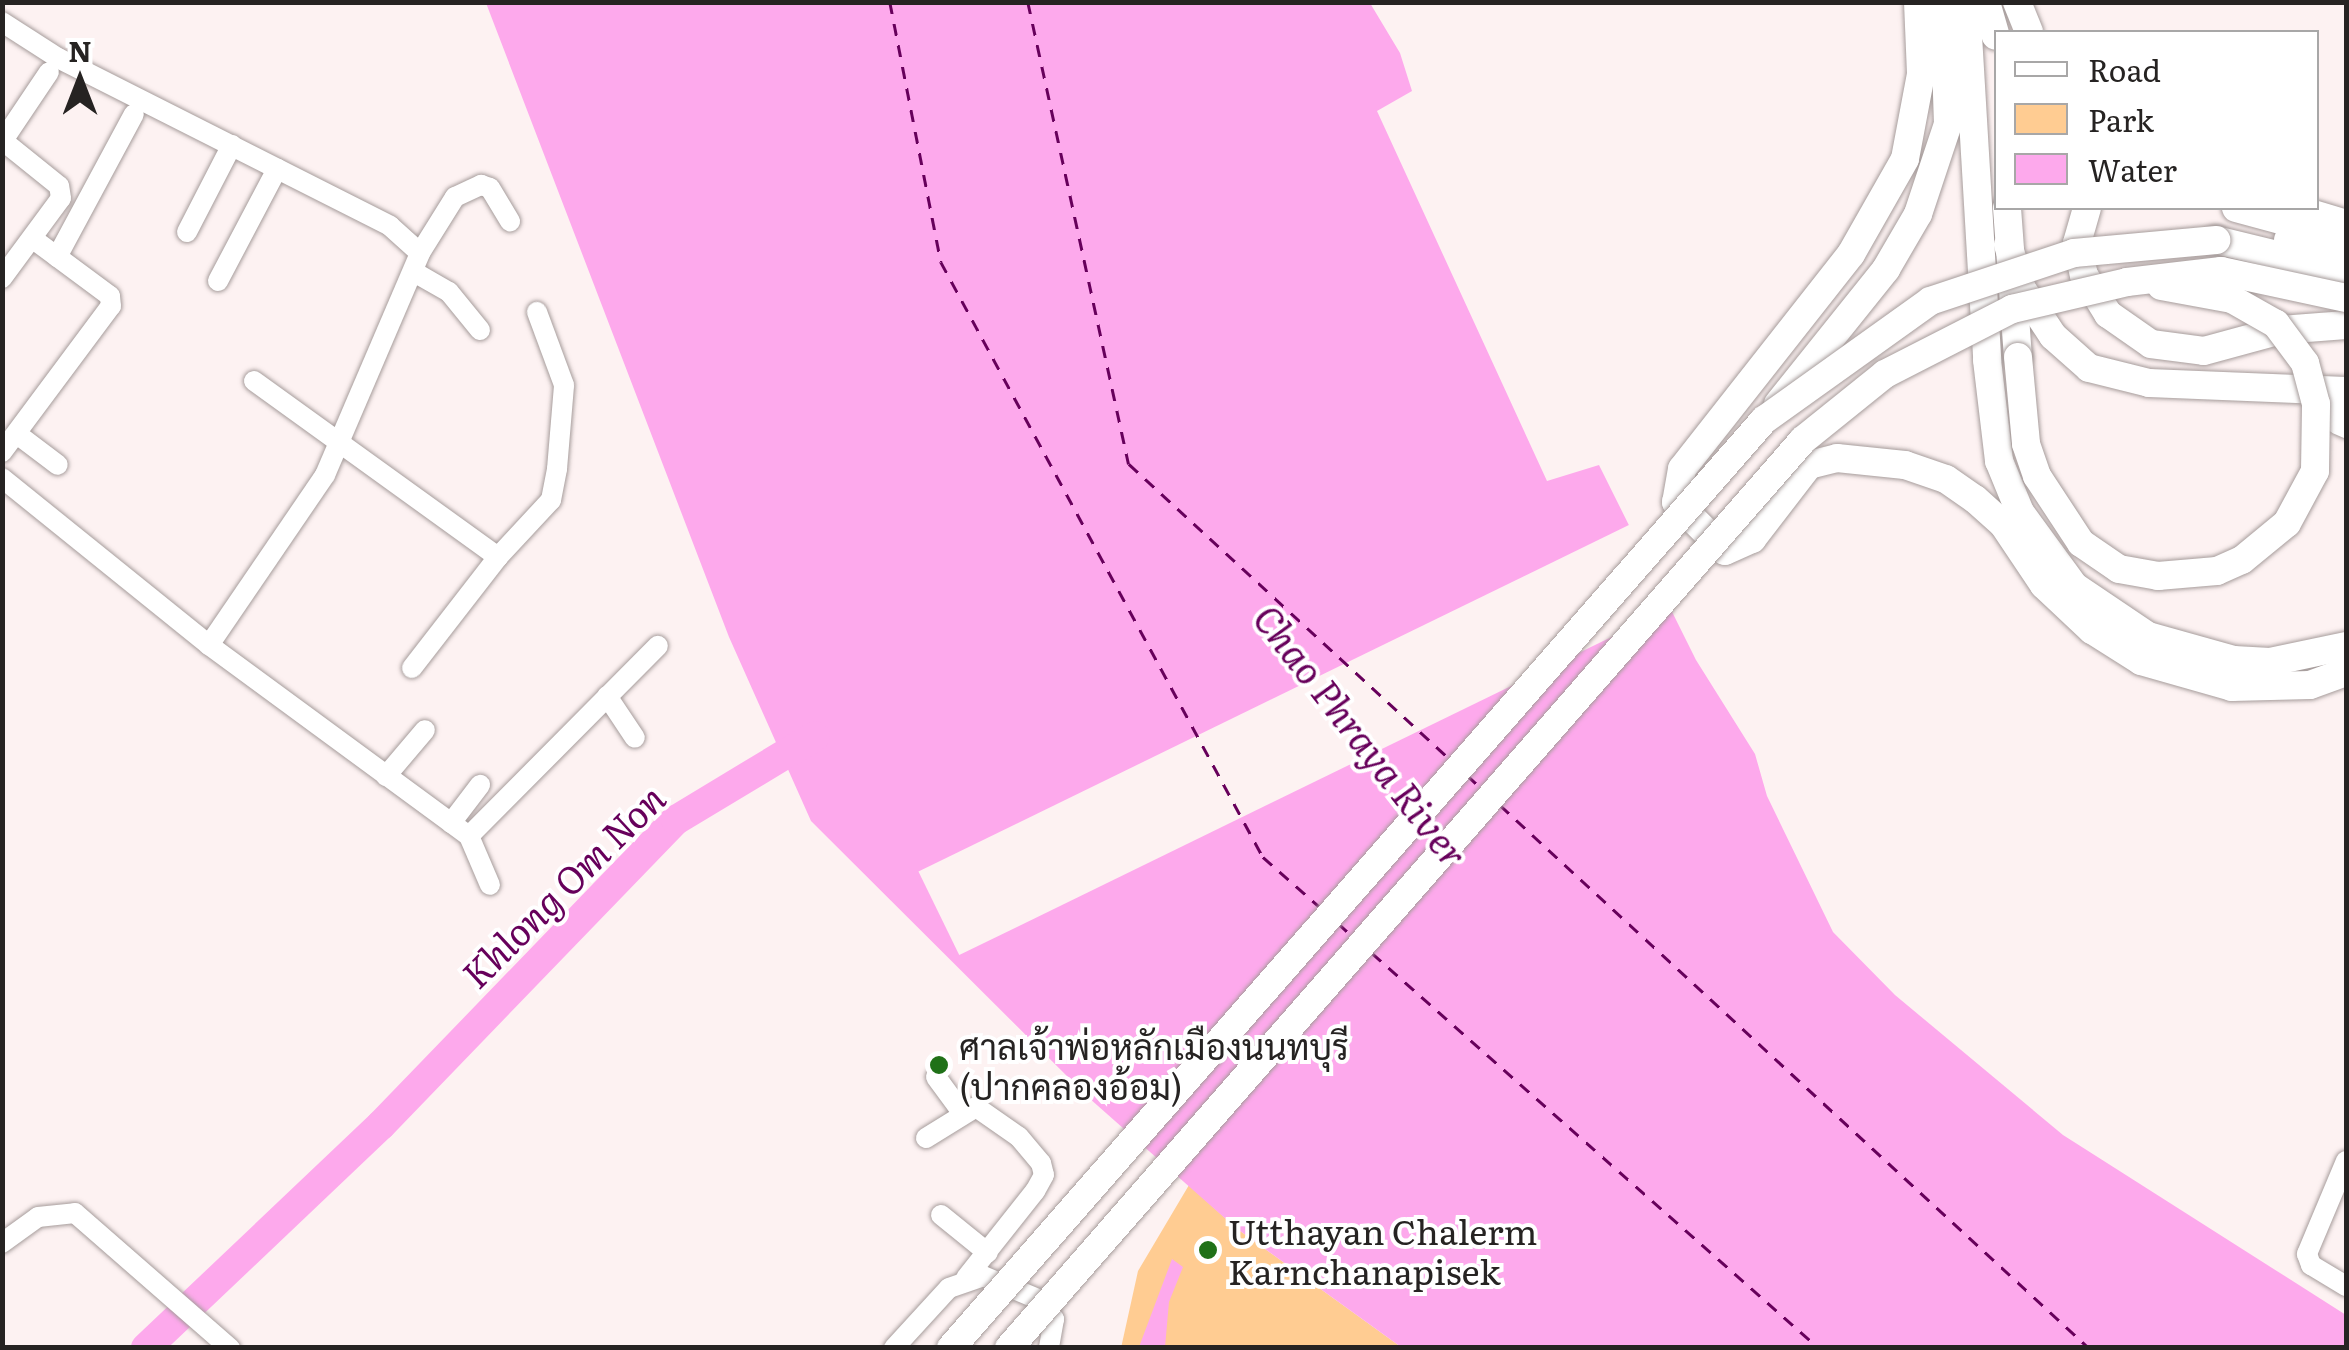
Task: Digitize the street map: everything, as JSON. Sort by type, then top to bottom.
[{"type":"main road","points":[[1918,2],[1921,74],[1905,159],[1851,254],[1682,469],[1676,502],[1726,550],[1752,539],[1809,464],[1837,458],[1904,464],[1946,479],[1975,499],[2003,524],[2044,585],[2092,630],[2140,660],[2232,687],[2310,685],[2346,672]]},
{"type":"main road","points":[[951,1348],[1764,420],[1886,269],[1918,214],[1948,124],[1944,2]]},
{"type":"main road","points":[[1966,2],[1987,360],[2000,460],[2020,512],[2074,586],[2148,636],[2234,660],[2270,662],[2346,646]]},
{"type":"main road","points":[[1986,2],[1994,30]]},
{"type":"main road","points":[[2005,2],[2005,30]]},
{"type":"main road","points":[[2017,2],[2029,30]]},
{"type":"main road","points":[[2007,210],[2026,444],[2037,476],[2082,543],[2119,569],[2158,576],[2218,571],[2265,544],[2304,498],[2314,471],[2316,404],[2306,363],[2276,324],[2232,299],[2127,282]]},
{"type":"main road","points":[[2086,210],[2077,243],[2084,275],[2108,314],[2150,344],[2204,350],[2281,330],[2346,325]]},
{"type":"main road","points":[[2243,210],[2346,238]]},
{"type":"main road","points":[[2299,210],[2346,224]]},
{"type":"main road","points":[[1764,420],[1930,301],[2074,252],[2216,240],[2290,240],[2346,250]]},
{"type":"main road","points":[[2216,240],[2346,272]]},
{"type":"main road","points":[[2008,245],[2022,289],[2053,336],[2089,368],[2150,383],[2340,391]]},
{"type":"main road","points":[[1009,1348],[1803,440],[1858,396],[1956,332],[2012,309],[2127,282],[2221,271],[2346,298]]},
{"type":"street","points":[[2,22],[58,58],[390,226],[417,262],[449,292],[480,330]]},
{"type":"street","points":[[2,278],[61,198],[59,186],[4,143],[49,72]]},
{"type":"street","points":[[57,257],[134,114]]},
{"type":"street","points":[[187,232],[232,144]]},
{"type":"street","points":[[218,281],[277,169]]},
{"type":"street","points":[[210,645],[325,475],[417,262],[465,189],[490,188],[510,221]]},
{"type":"street","points":[[2,452],[111,306],[110,296],[32,238]]},
{"type":"street","points":[[412,668],[498,556],[551,500],[564,385],[537,312]]},
{"type":"street","points":[[254,381],[498,556]]},
{"type":"street","points":[[2340,391],[2337,424],[2346,428]]},
{"type":"street","points":[[17,434],[58,465]]},
{"type":"street","points":[[2,478],[210,645],[469,836],[490,885]]},
{"type":"street","points":[[469,836],[658,646]]},
{"type":"street","points":[[607,696],[635,738]]},
{"type":"street","points":[[386,776],[425,730]]},
{"type":"street","points":[[451,823],[480,785]]},
{"type":"street","points":[[936,1078],[961,1111]]},
{"type":"street","points":[[894,1348],[988,1253],[1044,1174],[1033,1153],[993,1116],[976,1107],[961,1111],[926,1138]]},
{"type":"street","points":[[2346,1160],[2307,1254],[2311,1265],[2346,1286]]},
{"type":"street","points":[[2,1243],[38,1217],[75,1214],[230,1348]]},
{"type":"street","points":[[941,1216],[988,1253]]},
{"type":"street","points":[[966,1278],[998,1280],[1040,1300],[1054,1319],[1048,1348]]},
{"type":"green space","name":"Utthayan Chalerm Karnchanapisek","points":[[1189,1185],[1236,1228],[1401,1347],[1121,1348],[1138,1271]]},
{"type":"water","name":"Chao Phraya River","points":[[486,3],[1370,3],[1400,53],[1412,91],[1377,111],[1547,481],[1599,465],[1696,660],[1755,754],[1767,796],[1833,932],[1895,995],[2063,1135],[2346,1315],[2346,1347],[1401,1347],[1236,1228],[1089,1098],[811,821],[729,637]]},
{"type":"water","points":[[1172,1259],[1183,1267],[1169,1302],[1165,1347],[1139,1347]]},
{"type":"pier","points":[[1633,523],[1674,607],[959,955],[918,872]]},
{"type":"waterway","name":"Khlong Om Non","points":[[146,1348],[381,1125],[676,820],[815,736]]},
{"type":"ferry route","points":[[890,2],[941,262],[1263,857],[1321,908]]},
{"type":"ferry route","points":[[1028,2],[1129,464],[1450,759]]},
{"type":"ferry route","points":[[1467,775],[1483,790]]},
{"type":"ferry route","points":[[1500,805],[2089,1348]]},
{"type":"ferry route","points":[[1338,923],[1351,935]]},
{"type":"ferry route","points":[[1372,953],[1819,1348]]},
{"type":"place","name":"ศาลเจ้าพ่อหลักเมืองนนทบุรี (ปากคลองอ้อม)","points":[[939,1065]]},
{"type":"place","name":"Utthayan Chalerm Karnchanapisek","points":[[1208,1250]]}]
